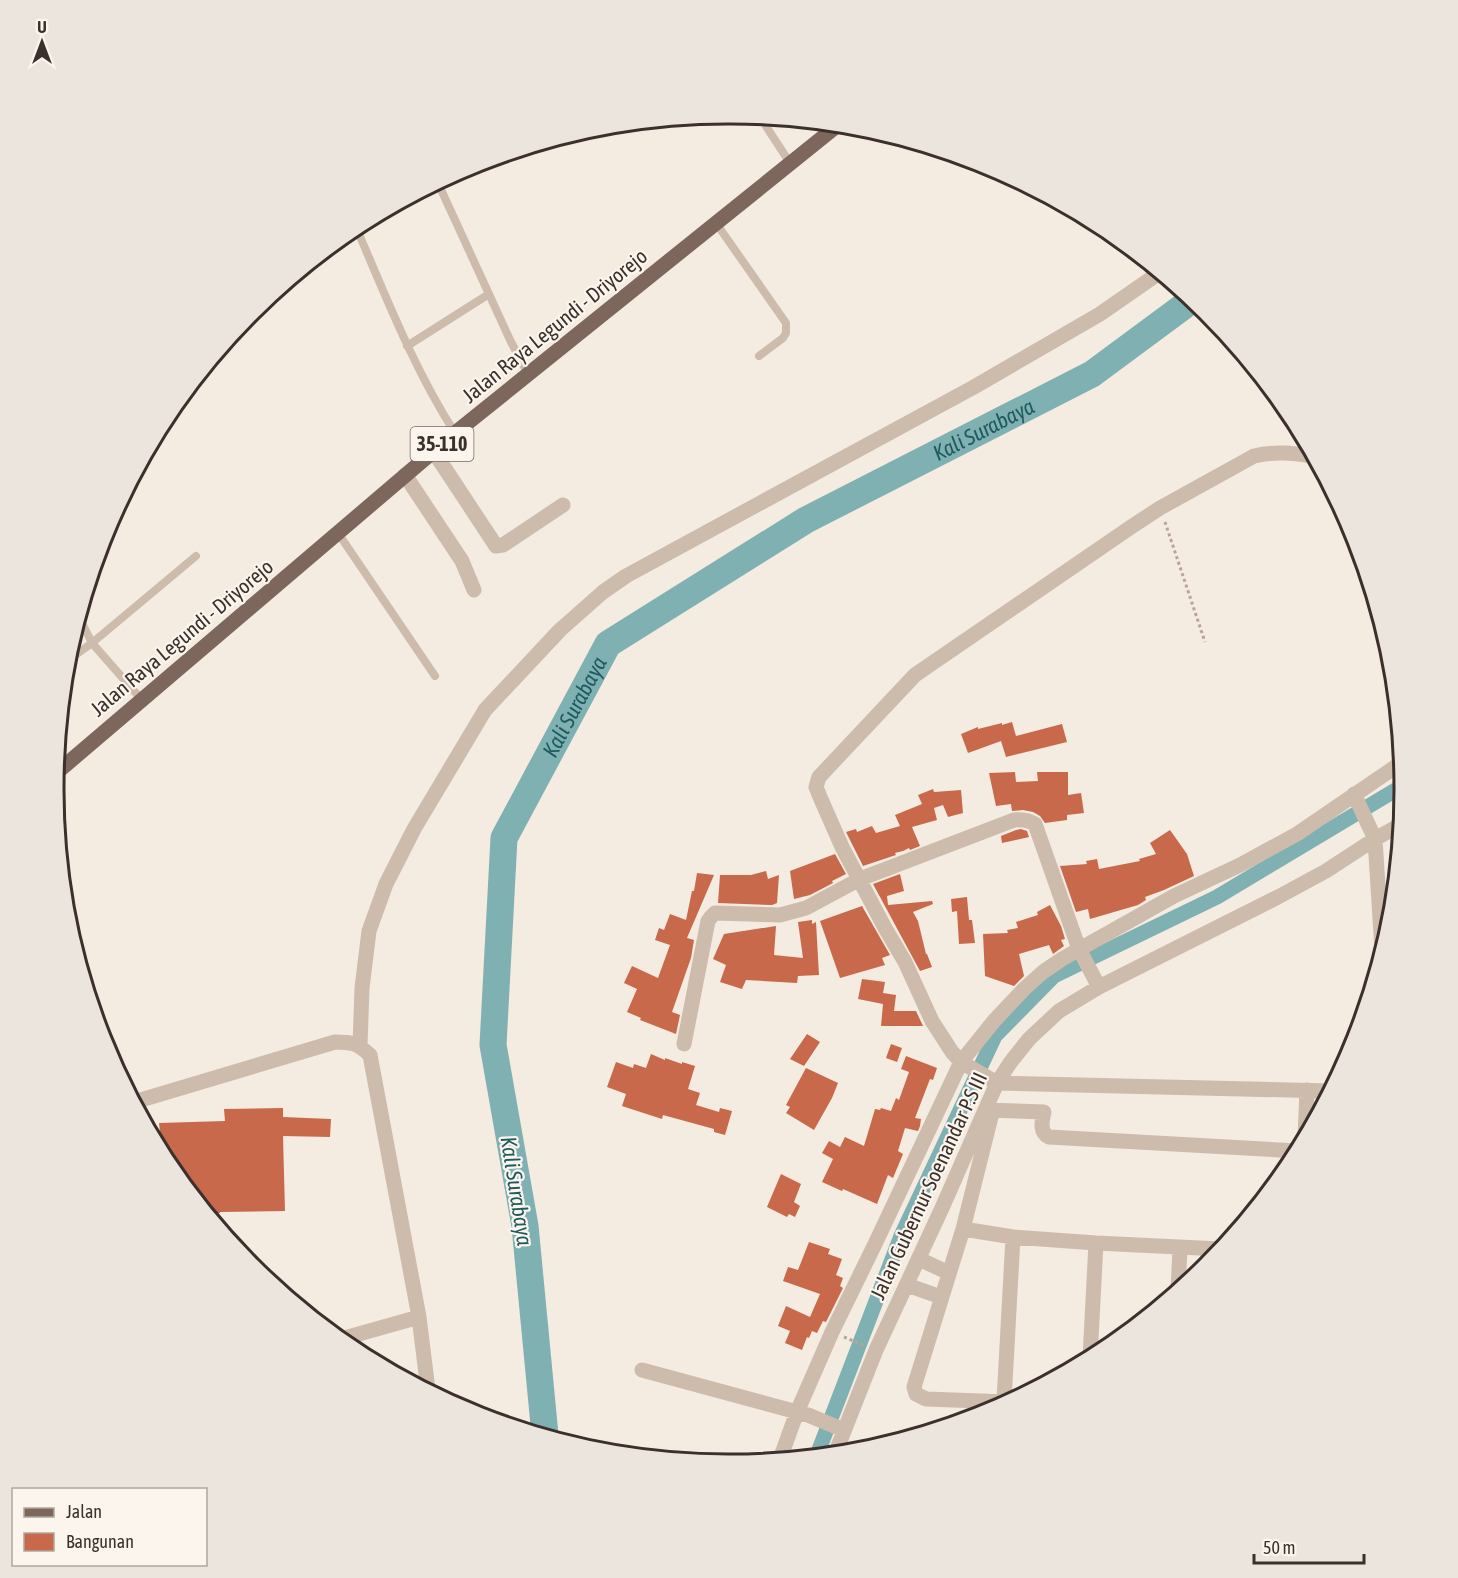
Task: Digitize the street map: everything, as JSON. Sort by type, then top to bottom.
[{"type":"main road","name":"Jalan Raya Legundi - Driyorejo","points":[[65,766],[434,452],[451,427],[716,223],[829,132]]},
{"type":"street","points":[[360,1046],[362,988],[369,931],[386,884],[414,829],[485,710],[560,630],[603,592],[626,576],[974,387],[1101,314],[1153,277]]},
{"type":"street","points":[[434,452],[496,546],[503,545],[563,505]]},
{"type":"street","points":[[1303,455],[1284,452],[1254,456],[1160,508],[915,675],[819,777],[816,787],[842,847],[905,962],[932,1022],[952,1052],[964,1063],[993,1081],[1046,1085],[1321,1091]]},
{"type":"street","points":[[405,476],[462,561],[474,590]]},
{"type":"street","points":[[784,1451],[802,1414],[832,1332],[964,1063],[994,1021],[1043,972],[1081,953],[1174,896],[1250,860],[1297,834],[1356,798],[1393,769]]},
{"type":"street","points":[[1356,798],[1373,835],[1380,924]]},
{"type":"street","points":[[684,1044],[708,921],[715,914],[721,912],[780,915],[806,908],[860,879],[1014,820],[1029,820],[1035,824],[1081,953],[1096,983]]},
{"type":"street","name":"Jalan Gubernur Soenandar P.S III","points":[[836,1445],[839,1427],[989,1110],[993,1081],[1029,1040],[1059,1011],[1096,983],[1278,897],[1326,871],[1373,835],[1392,828]]},
{"type":"street","points":[[142,1099],[335,1042],[349,1042],[360,1046],[370,1055],[419,1317],[427,1380]]},
{"type":"street","points":[[1046,1085],[1042,1131],[1049,1137],[1287,1150]]},
{"type":"street","points":[[1306,1118],[1307,1090]]},
{"type":"street","points":[[987,1401],[926,1399],[916,1394],[914,1387],[963,1229],[989,1110],[1044,1112]]},
{"type":"street","points":[[963,1229],[1013,1237],[1209,1249]]},
{"type":"street","points":[[1006,1392],[1013,1237]]},
{"type":"street","points":[[1091,1346],[1096,1243]]},
{"type":"street","points":[[1179,1278],[1180,1248]]},
{"type":"street","points":[[919,1259],[949,1272]]},
{"type":"street","points":[[907,1285],[941,1297]]},
{"type":"street","points":[[352,1336],[419,1317]]},
{"type":"street","points":[[642,1370],[802,1414],[839,1427]]},
{"type":"lane","points":[[765,126],[790,163]]},
{"type":"lane","points":[[441,190],[525,368]]},
{"type":"lane","points":[[716,223],[786,323],[786,333],[783,338],[759,356]]},
{"type":"lane","points":[[360,236],[407,346],[451,427]]},
{"type":"lane","points":[[407,346],[489,294]]},
{"type":"lane","points":[[338,532],[435,676]]},
{"type":"lane","points":[[78,653],[196,556]]},
{"type":"lane","points":[[84,628],[92,643],[142,700]]},
{"type":"path","points":[[1160,508],[1205,642]]},
{"type":"path","points":[[840,1336],[868,1347]]},
{"type":"building","points":[[1012,722],[1016,736],[1062,724],[1067,742],[1006,757],[1001,741],[968,753],[961,734],[978,727],[978,729]]},
{"type":"building","points":[[1015,772],[1016,782],[1038,781],[1037,772],[1068,772],[1068,795],[1081,793],[1084,813],[1067,815],[1067,820],[1045,823],[1033,812],[1012,811],[1011,804],[996,806],[989,773]]},
{"type":"building","points":[[933,789],[934,792],[961,790],[963,813],[948,817],[943,805],[934,808],[937,820],[912,827],[920,846],[863,866],[846,832],[856,829],[857,832],[872,826],[876,833],[900,826],[895,815],[922,804],[918,795]]},
{"type":"building","points":[[1021,829],[1027,831],[1029,837],[1002,843],[1001,836]]},
{"type":"building","points":[[1170,830],[1187,854],[1194,876],[1145,897],[1146,900],[1138,905],[1090,919],[1088,909],[1076,912],[1060,866],[1087,864],[1086,861],[1097,859],[1099,869],[1140,861],[1139,859],[1156,854],[1150,843]]},
{"type":"building","points":[[835,854],[846,874],[810,895],[794,899],[790,871]]},
{"type":"building","points":[[766,871],[768,879],[779,875],[777,903],[772,905],[718,903],[720,875],[751,875]]},
{"type":"building","points":[[697,873],[714,875],[687,938],[694,940],[691,958],[672,1012],[680,1015],[676,1034],[640,1020],[641,1018],[627,1012],[637,989],[624,983],[632,966],[658,978],[670,945],[655,940],[659,928],[664,930],[670,914],[686,920]]},
{"type":"building","points":[[900,874],[904,891],[887,896],[888,905],[932,901],[933,904],[913,912],[932,967],[920,971],[873,884]]},
{"type":"building","points":[[967,897],[969,920],[972,920],[975,943],[959,944],[957,911],[952,912],[951,899]]},
{"type":"building","points":[[1050,905],[1061,926],[1065,939],[1061,940],[1064,946],[1053,954],[1049,945],[1019,954],[1024,976],[1014,986],[985,976],[983,934],[1008,933],[1007,930],[1018,928],[1016,922],[1038,915],[1037,912]]},
{"type":"building","points":[[862,906],[890,955],[882,958],[885,965],[840,978],[820,921]]},
{"type":"building","points":[[812,920],[812,924],[816,922],[819,975],[798,976],[797,983],[746,980],[742,989],[720,982],[726,965],[713,959],[724,934],[776,926],[774,955],[803,958],[798,922]]},
{"type":"building","points":[[862,979],[885,982],[883,993],[896,995],[894,1011],[916,1011],[923,1026],[881,1026],[883,1004],[858,999]]},
{"type":"building","points":[[807,1034],[820,1042],[804,1066],[790,1059]]},
{"type":"building","points":[[891,1044],[902,1048],[897,1062],[886,1058]]},
{"type":"building","points":[[651,1054],[665,1060],[665,1058],[695,1066],[688,1089],[700,1093],[696,1105],[719,1112],[720,1108],[732,1111],[725,1135],[714,1132],[714,1129],[663,1115],[662,1119],[622,1106],[626,1094],[607,1087],[616,1062],[633,1068],[634,1064],[646,1068]]},
{"type":"building","points":[[906,1056],[937,1068],[933,1080],[930,1079],[915,1118],[921,1119],[918,1131],[905,1128],[898,1151],[903,1154],[893,1178],[888,1175],[877,1204],[822,1182],[833,1159],[822,1153],[829,1141],[840,1147],[845,1137],[864,1146],[875,1109],[891,1111],[896,1098],[899,1100],[909,1072],[901,1069]]},
{"type":"building","points":[[806,1068],[838,1083],[814,1130],[786,1113],[790,1107],[786,1105]]},
{"type":"building","points":[[283,1108],[283,1117],[331,1119],[330,1137],[283,1136],[285,1211],[218,1213],[176,1158],[160,1131],[159,1123],[225,1121],[224,1109]]},
{"type":"building","points":[[781,1174],[801,1184],[794,1202],[800,1206],[795,1217],[789,1214],[787,1217],[767,1207]]},
{"type":"building","points":[[809,1242],[830,1249],[828,1254],[842,1259],[836,1275],[843,1278],[840,1286],[843,1288],[826,1322],[823,1321],[817,1333],[812,1331],[802,1350],[785,1343],[790,1331],[778,1326],[786,1306],[810,1317],[820,1294],[783,1281],[788,1267],[798,1270]]},
{"type":"waterway","name":"Kali Surabaya","points":[[544,1427],[525,1226],[493,1045],[504,838],[608,644],[806,520],[1092,374],[1185,305]]},
{"type":"waterway","points":[[820,1447],[901,1236],[995,1036],[1054,976],[1217,897],[1394,791]]}]
